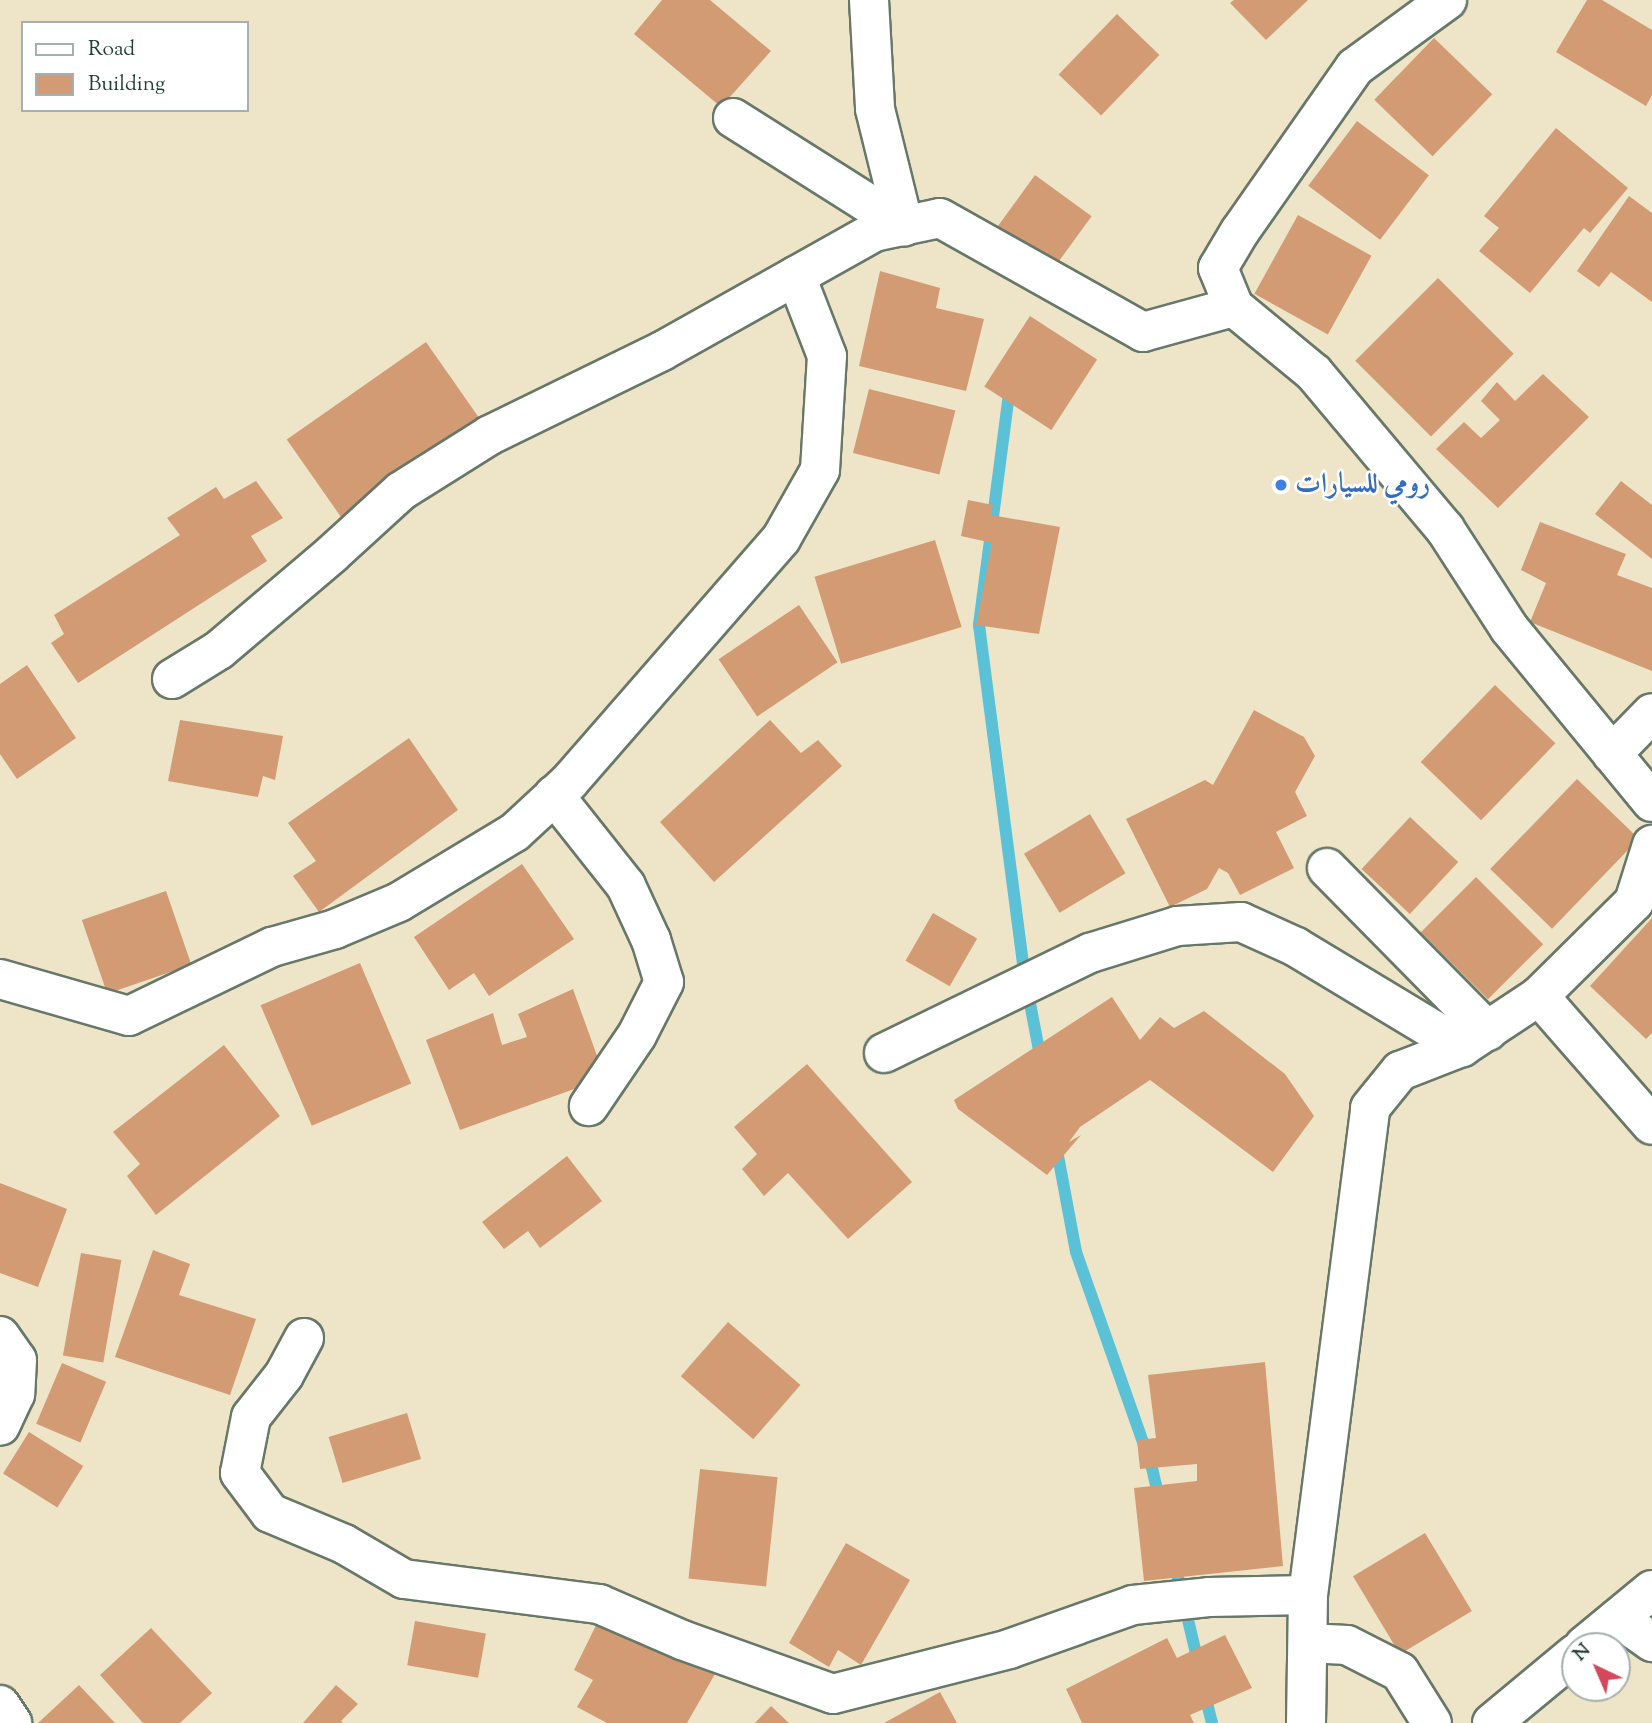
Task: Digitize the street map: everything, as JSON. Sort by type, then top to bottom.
[{"type":"street","points":[[869,0],[875,109],[904,226]]},
{"type":"street","points":[[1447,0],[1355,67],[1248,220],[1218,268],[1234,307],[1314,373],[1445,528],[1509,628],[1652,802]]},
{"type":"street","points":[[733,118],[904,226]]},
{"type":"street","points":[[172,679],[219,650],[401,491],[490,435],[662,351],[874,232],[940,218],[1143,332],[1234,307]]},
{"type":"street","points":[[0,979],[129,1016],[272,947],[335,929],[399,902],[515,832],[554,795],[781,539],[820,470],[827,356],[796,276]]},
{"type":"street","points":[[1612,754],[1652,713]]},
{"type":"street","points":[[554,795],[625,886],[651,940],[664,982],[637,1035],[589,1106]]},
{"type":"street","points":[[1307,1723],[1308,1595],[1370,1108],[1399,1071],[1475,1039],[1539,996],[1634,902],[1652,845]]},
{"type":"street","points":[[1326,868],[1475,1039]]},
{"type":"street","points":[[884,1053],[1090,953],[1177,926],[1241,922],[1296,947],[1377,992],[1475,1039]]},
{"type":"street","points":[[1539,996],[1652,1125]]},
{"type":"street","points":[[0,1336],[17,1360],[15,1394],[0,1426]]},
{"type":"street","points":[[304,1338],[284,1374],[251,1417],[240,1473],[270,1513],[344,1544],[404,1579],[599,1604],[682,1640],[833,1694],[1009,1649],[1133,1605],[1209,1597],[1308,1595]]},
{"type":"street","points":[[1601,1632],[1652,1590]]},
{"type":"street","points":[[1618,1618],[1652,1642]]},
{"type":"street","points":[[1308,1643],[1347,1645],[1400,1672],[1432,1723]]},
{"type":"street","points":[[1492,1723],[1561,1666]]},
{"type":"street","points":[[0,1705],[12,1723]]},
{"type":"building","points":[[662,0],[710,0],[771,51],[721,107],[634,34]]},
{"type":"building","points":[[1234,0],[1308,0],[1266,40],[1230,3]]},
{"type":"building","points":[[1587,0],[1602,0],[1652,30],[1652,95],[1646,106],[1556,52]]},
{"type":"building","points":[[1117,14],[1159,55],[1101,115],[1059,74]]},
{"type":"building","points":[[1434,38],[1492,94],[1433,156],[1374,100]]},
{"type":"building","points":[[1357,121],[1429,175],[1380,240],[1308,186]]},
{"type":"building","points":[[1556,128],[1628,188],[1590,233],[1584,228],[1530,293],[1479,251],[1499,228],[1484,216]]},
{"type":"building","points":[[1035,175],[1092,216],[1052,270],[996,229]]},
{"type":"building","points":[[1629,196],[1652,213],[1652,302],[1611,272],[1599,287],[1577,271]]},
{"type":"building","points":[[1298,215],[1371,256],[1328,334],[1254,294]]},
{"type":"building","points":[[880,271],[940,288],[936,308],[984,319],[966,391],[859,366]]},
{"type":"building","points":[[1438,278],[1514,354],[1431,436],[1355,361]]},
{"type":"building","points":[[1030,316],[1097,360],[1051,430],[984,386]]},
{"type":"building","points":[[426,342],[481,421],[342,518],[287,440]]},
{"type":"building","points":[[1543,374],[1589,417],[1498,508],[1436,449],[1464,422],[1481,438],[1500,420],[1481,401],[1497,382],[1515,401]]},
{"type":"building","points":[[869,389],[955,411],[939,475],[853,453]]},
{"type":"building","points":[[256,481],[283,518],[251,536],[267,561],[78,683],[51,643],[64,634],[54,615],[180,535],[167,518],[216,487],[224,499]]},
{"type":"building","points":[[1621,481],[1652,505],[1652,559],[1595,514]]},
{"type":"building","points":[[968,500],[993,505],[991,515],[1060,527],[1039,634],[976,625],[992,543],[961,536]]},
{"type":"building","points":[[1540,522],[1626,554],[1617,575],[1652,588],[1652,671],[1530,622],[1546,583],[1521,570]]},
{"type":"building","points":[[935,540],[962,627],[841,664],[815,577]]},
{"type":"building","points":[[799,605],[838,662],[757,716],[719,659]]},
{"type":"building","points":[[27,665],[76,738],[17,779],[0,754],[0,684]]},
{"type":"building","points":[[1495,685],[1555,743],[1481,820],[1421,762]]},
{"type":"building","points":[[1254,710],[1304,737],[1315,756],[1295,792],[1307,816],[1276,832],[1294,868],[1240,895],[1228,873],[1219,868],[1207,889],[1170,907],[1126,819],[1205,780],[1213,785]]},
{"type":"building","points":[[180,720],[283,736],[275,780],[263,776],[258,797],[168,781]]},
{"type":"building","points":[[770,720],[801,753],[818,740],[842,766],[714,882],[660,822]]},
{"type":"building","points":[[409,738],[458,810],[319,912],[293,876],[316,861],[288,823]]},
{"type":"building","points":[[1577,779],[1639,839],[1552,929],[1490,869]]},
{"type":"building","points":[[1090,814],[1126,873],[1060,913],[1024,854]]},
{"type":"building","points":[[1410,817],[1458,862],[1410,914],[1362,869]]},
{"type":"building","points":[[522,864],[574,939],[489,996],[474,973],[449,990],[414,937]]},
{"type":"building","points":[[1476,877],[1543,944],[1488,999],[1421,932]]},
{"type":"building","points":[[166,891],[191,965],[107,994],[82,920]]},
{"type":"building","points":[[933,913],[977,938],[950,986],[906,961]]},
{"type":"building","points":[[1652,918],[1652,1033],[1646,1039],[1590,986]]},
{"type":"building","points":[[360,963],[411,1084],[312,1126],[261,1005]]},
{"type":"building","points":[[573,989],[605,1078],[460,1130],[426,1040],[493,1013],[502,1045],[527,1037],[518,1014]]},
{"type":"building","points":[[1112,997],[1140,1040],[1160,1017],[1174,1028],[1204,1011],[1285,1074],[1314,1116],[1273,1172],[1150,1080],[1080,1127],[1069,1142],[1081,1135],[1047,1175],[958,1109],[954,1100]]},
{"type":"building","points":[[224,1045],[280,1116],[156,1215],[127,1176],[140,1164],[113,1132]]},
{"type":"building","points":[[807,1064],[912,1182],[848,1239],[788,1173],[764,1196],[742,1169],[757,1154],[734,1127]]},
{"type":"building","points":[[567,1156],[602,1201],[540,1248],[528,1231],[504,1249],[482,1222]]},
{"type":"building","points":[[0,1183],[67,1209],[38,1287],[0,1273]]},
{"type":"building","points":[[153,1250],[190,1264],[179,1295],[256,1319],[230,1395],[115,1357]]},
{"type":"building","points":[[81,1253],[121,1260],[103,1363],[63,1355]]},
{"type":"building","points":[[728,1322],[800,1385],[753,1439],[681,1376]]},
{"type":"building","points":[[1265,1362],[1283,1566],[1144,1581],[1134,1488],[1197,1481],[1197,1464],[1140,1469],[1137,1440],[1156,1438],[1148,1375]]},
{"type":"building","points":[[62,1363],[106,1382],[80,1443],[36,1424]]},
{"type":"building","points":[[407,1413],[421,1459],[343,1483],[329,1437]]},
{"type":"building","points":[[29,1432],[83,1466],[57,1507],[3,1474]]},
{"type":"building","points":[[700,1469],[778,1477],[766,1587],[689,1578]]},
{"type":"building","points":[[1425,1533],[1472,1611],[1400,1654],[1353,1576]]},
{"type":"building","points":[[846,1543],[910,1580],[861,1665],[838,1650],[829,1667],[789,1643]]},
{"type":"building","points":[[602,1613],[715,1674],[687,1723],[607,1723],[577,1707],[593,1680],[574,1670]]},
{"type":"building","points":[[415,1621],[486,1634],[478,1678],[407,1665]]},
{"type":"building","points":[[151,1628],[212,1693],[180,1723],[143,1723],[100,1675]]},
{"type":"building","points":[[1225,1635],[1252,1688],[1190,1715],[1194,1723],[1082,1723],[1066,1689],[1167,1638],[1177,1658]]},
{"type":"building","points":[[79,1685],[115,1723],[38,1723]]},
{"type":"building","points":[[336,1685],[358,1704],[341,1721],[343,1723],[303,1723]]},
{"type":"building","points":[[940,1692],[957,1723],[884,1723]]},
{"type":"building","points":[[771,1706],[789,1723],[755,1723]]},
{"type":"waterway","points":[[1010,386],[979,625],[1025,977],[1041,1061]]},
{"type":"waterway","points":[[1056,1145],[1076,1252],[1152,1468],[1159,1499]]},
{"type":"waterway","points":[[1174,1561],[1199,1666]]},
{"type":"waterway","points":[[1204,1691],[1212,1723]]},
{"type":"place","name":"رومي للسيارات","points":[[1281,485]]}]
